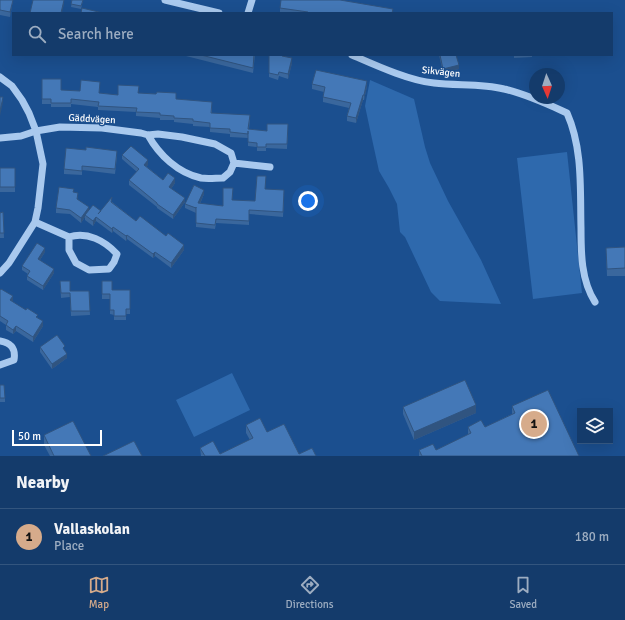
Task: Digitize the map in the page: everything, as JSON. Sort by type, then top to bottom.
[{"type":"street","points":[[165,0],[215,12]]},
{"type":"street","points":[[248,12],[252,0]]},
{"type":"street","name":"Sikvägen","points":[[355,56],[418,80],[433,83],[504,88],[535,99],[567,113],[578,147],[581,250],[585,279],[589,293],[595,302]]},
{"type":"street","points":[[0,77],[12,86],[22,100],[36,130],[43,164],[38,208],[34,222],[9,263],[0,274]]},
{"type":"street","name":"Gäddvägen","points":[[0,138],[21,136],[36,130],[60,127],[102,128],[148,135],[158,134],[182,136],[215,144],[231,153],[234,163]]},
{"type":"street","points":[[148,135],[155,148],[174,167],[202,178],[223,178],[230,172],[234,163],[270,167]]},
{"type":"street","points":[[34,222],[69,237],[84,235],[94,238],[104,243],[117,254],[114,262],[105,270],[89,270],[76,263],[69,250],[69,237]]},
{"type":"street","points":[[0,341],[9,343],[14,348],[15,354],[14,360],[0,366]]},
{"type":"shaded area","points":[[370,80],[414,99],[430,163],[448,201],[481,260],[501,304],[440,301],[431,292],[405,237],[400,232],[397,204],[379,171],[365,106]]},
{"type":"shaded area","points":[[567,152],[582,293],[533,299],[517,158]]},
{"type":"shaded area","points":[[232,373],[250,410],[194,437],[176,400]]},
{"type":"building","points":[[0,0],[13,0],[10,12],[0,10]]},
{"type":"building","points":[[33,0],[64,0],[61,12],[30,12]]},
{"type":"building","points":[[72,0],[83,0],[81,6],[71,4]]},
{"type":"building","points":[[281,0],[340,0],[393,9],[392,12],[308,12],[280,8]]},
{"type":"building","points":[[82,8],[99,12],[81,12]]},
{"type":"building","points":[[205,56],[254,56],[253,68]]},
{"type":"building","points":[[269,56],[292,58],[288,74],[279,72],[278,75],[269,73]]},
{"type":"building","points":[[440,56],[456,56],[459,65],[443,69]]},
{"type":"building","points":[[316,70],[367,81],[356,118],[347,116],[351,103],[323,97],[325,87],[312,84]]},
{"type":"building","points":[[42,79],[61,79],[61,90],[80,91],[81,80],[100,82],[99,93],[118,95],[118,85],[139,86],[138,93],[176,93],[176,99],[212,102],[211,113],[250,115],[248,129],[267,131],[267,124],[288,124],[287,144],[266,144],[266,147],[257,147],[257,143],[248,142],[248,134],[230,132],[230,129],[210,128],[210,123],[193,121],[193,119],[174,118],[174,116],[160,115],[160,113],[136,112],[137,108],[98,106],[99,102],[71,99],[71,103],[51,103],[51,99],[42,99]]},
{"type":"building","points":[[0,97],[3,97],[0,111]]},
{"type":"building","points":[[131,146],[148,160],[144,165],[163,180],[168,173],[175,178],[169,187],[185,198],[173,215],[157,204],[129,180],[139,169],[122,155]]},
{"type":"building","points":[[86,147],[117,151],[115,169],[82,166],[82,171],[64,169],[66,148],[86,150]]},
{"type":"building","points":[[0,168],[15,168],[15,187],[0,187]]},
{"type":"building","points":[[257,176],[266,176],[265,189],[284,190],[283,212],[249,210],[249,221],[216,219],[215,225],[196,223],[196,208],[185,204],[194,185],[204,190],[198,203],[223,206],[223,188],[233,188],[232,200],[255,201]]},
{"type":"building","points":[[59,187],[74,189],[73,192],[78,193],[77,199],[89,207],[81,218],[70,210],[56,208]]},
{"type":"building","points":[[112,197],[111,202],[136,221],[140,216],[166,236],[168,233],[184,245],[171,263],[155,252],[153,254],[127,235],[126,236],[113,227],[112,229],[96,217],[93,221],[85,215],[93,205],[101,211]]},
{"type":"building","points":[[3,212],[4,233],[0,233],[0,213]]},
{"type":"building","points":[[37,243],[45,248],[38,259],[54,269],[43,286],[27,276],[30,271],[22,266]]},
{"type":"building","points":[[625,247],[625,268],[607,269],[606,248]]},
{"type":"building","points":[[60,281],[70,281],[70,291],[89,291],[90,311],[71,311],[70,293],[61,293]]},
{"type":"building","points":[[102,281],[112,281],[112,290],[130,290],[130,309],[126,309],[126,316],[114,316],[114,310],[110,310],[110,294],[102,294]]},
{"type":"building","points":[[1,289],[13,296],[10,300],[26,310],[27,308],[38,315],[36,317],[43,321],[33,337],[16,326],[13,330],[6,325],[8,321],[0,316]]},
{"type":"building","points":[[57,335],[65,346],[63,348],[67,354],[52,364],[40,347]]},
{"type":"building","points":[[465,380],[476,405],[414,432],[403,407]]},
{"type":"building","points":[[0,385],[4,385],[5,398],[0,398]]},
{"type":"building","points":[[548,390],[579,456],[422,456],[419,450],[433,444],[436,450],[471,433],[468,427],[481,420],[485,427],[515,413],[512,406]]},
{"type":"building","points":[[260,418],[267,432],[284,424],[299,454],[312,448],[316,456],[205,456],[200,448],[213,441],[220,454],[253,438],[246,425]]},
{"type":"building","points":[[73,421],[91,456],[54,456],[44,435]]},
{"type":"building","points":[[134,441],[142,456],[103,456]]},
{"type":"place","name":"Vallaskolan","points":[[534,424]]}]
